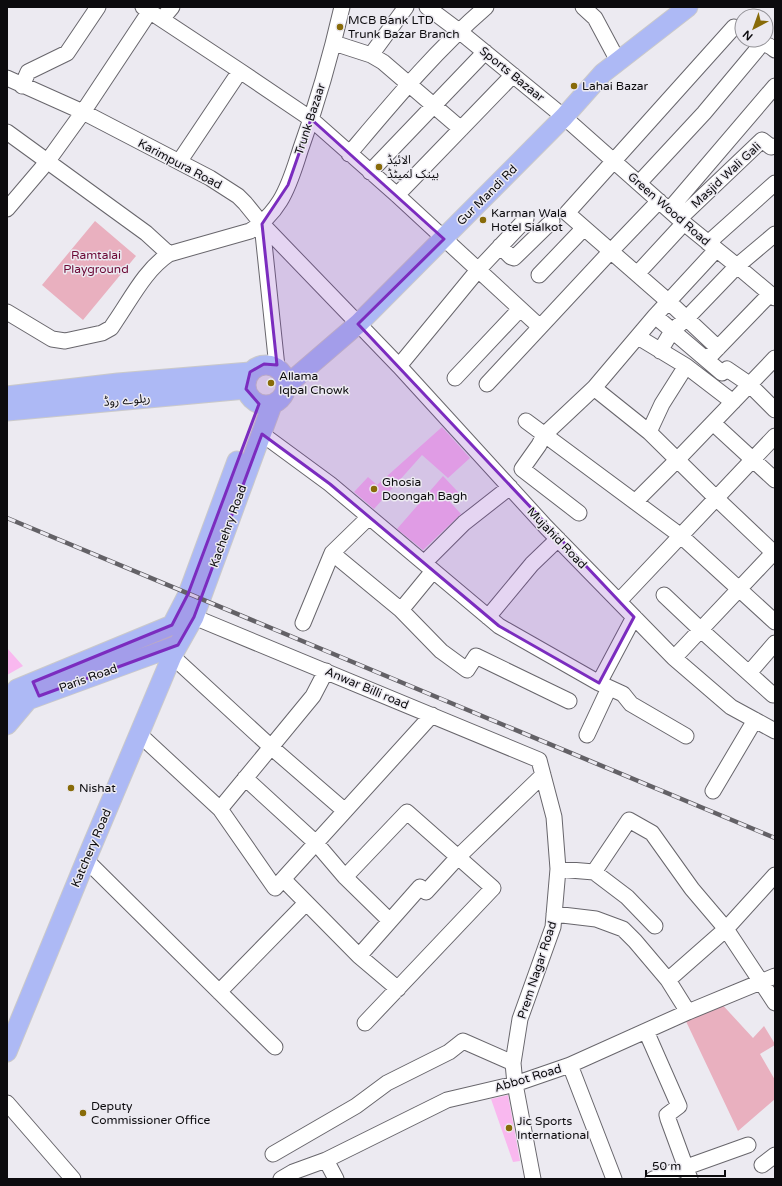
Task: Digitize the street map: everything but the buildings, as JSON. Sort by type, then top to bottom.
[{"type":"main road","name":"Gur Mandi Rd","points":[[287,385],[359,323],[564,117],[603,73],[688,7]]},
{"type":"main road","points":[[264,364],[270,365],[277,367],[282,372],[287,385],[286,391],[283,397],[265,404],[253,400],[249,396],[248,381],[257,366],[264,364]]},
{"type":"main road","points":[[7,396],[118,383],[248,381]]},
{"type":"main road","name":"ریلوے روڈ","points":[[7,411],[248,381]]},
{"type":"main road","name":"Kachehry Road","points":[[175,650],[198,607],[262,434],[265,404]]},
{"type":"main road","name":"Kachehry Road","points":[[172,625],[188,594],[265,404]]},
{"type":"main road","name":"Paris Road","points":[[7,725],[36,689],[172,625]]},
{"type":"main road","name":"Paris Road","points":[[7,701],[17,689],[36,689],[175,650]]},
{"type":"main road","name":"Katchery Road","points":[[7,1052],[175,650]]},
{"type":"street","points":[[22,86],[28,72],[67,54],[98,7]]},
{"type":"street","points":[[7,209],[47,162],[152,13],[172,7]]},
{"type":"street","name":"Trunk Bazaar","points":[[262,224],[280,201],[288,185],[311,119],[334,43],[342,7]]},
{"type":"street","points":[[371,55],[406,7]]},
{"type":"street","name":"Sports Bazaar","points":[[427,7],[459,30],[564,117]]},
{"type":"street","points":[[349,154],[408,84],[459,30],[486,7]]},
{"type":"street","points":[[583,7],[595,18],[618,61]]},
{"type":"street","points":[[152,13],[311,119],[397,195],[540,327]]},
{"type":"street","points":[[718,348],[567,213],[734,27]]},
{"type":"street","points":[[334,43],[371,55],[383,62],[460,129]]},
{"type":"street","points":[[639,183],[704,113],[760,46],[764,44],[769,45],[775,50]]},
{"type":"street","points":[[370,172],[485,52]]},
{"type":"street","points":[[179,162],[240,71]]},
{"type":"street","points":[[397,195],[513,75]]},
{"type":"street","name":"Karimpura Road","points":[[7,78],[82,112],[210,178],[238,196],[262,224],[359,323]]},
{"type":"street","points":[[637,274],[673,213],[775,86]]},
{"type":"street","name":"Green Wood Road","points":[[564,117],[712,247],[771,291]]},
{"type":"street","points":[[7,132],[146,233],[169,254]]},
{"type":"street","name":"Masjid Wali Gali","points":[[673,213],[762,140],[771,147],[775,146]]},
{"type":"street","points":[[579,513],[522,469],[539,445],[544,435],[594,388],[668,302],[712,247],[775,183]]},
{"type":"street","points":[[487,384],[611,251],[673,213]]},
{"type":"street","points":[[399,366],[478,270],[526,219]]},
{"type":"street","points":[[500,246],[514,258],[552,221]]},
{"type":"street","points":[[7,312],[52,339],[65,341],[102,333],[111,328],[151,270],[169,254],[250,231],[262,224],[277,367]]},
{"type":"street","points":[[539,275],[584,228]]},
{"type":"street","points":[[660,350],[672,331],[737,266],[775,234]]},
{"type":"street","points":[[706,360],[771,291]]},
{"type":"street","points":[[456,378],[520,309]]},
{"type":"street","points":[[655,316],[722,373],[727,369],[749,384],[775,410]]},
{"type":"street","name":"Mujahid Road","points":[[359,323],[558,539],[674,658],[731,707],[775,730]]},
{"type":"street","points":[[638,337],[686,366],[733,402]]},
{"type":"street","points":[[636,502],[775,358]]},
{"type":"street","points":[[649,432],[662,404],[686,366]]},
{"type":"street","points":[[594,388],[649,432],[716,498],[774,552],[674,658]]},
{"type":"street","points":[[526,421],[681,536],[775,622]]},
{"type":"street","points":[[713,423],[775,480]]},
{"type":"street","points":[[262,434],[330,484],[499,626],[604,686],[623,694],[631,704],[686,736]]},
{"type":"street","points":[[619,601],[775,436]]},
{"type":"street","points":[[401,610],[429,567],[464,524],[510,487]]},
{"type":"street","points":[[304,622],[332,553],[369,517]]},
{"type":"street","points":[[488,617],[532,564],[558,539]]},
{"type":"street","points":[[332,553],[401,610],[441,652],[466,670],[476,656],[569,702]]},
{"type":"street","points":[[664,595],[773,695]]},
{"type":"street","name":"Anwar Billi road","points":[[198,607],[326,671],[540,760]]},
{"type":"street","points":[[587,735],[604,686],[634,617]]},
{"type":"street","points":[[749,673],[775,643]]},
{"type":"street","points":[[175,650],[271,747],[344,811]]},
{"type":"street","points":[[220,809],[313,696],[326,671]]},
{"type":"street","points":[[139,734],[220,809],[275,888],[432,715]]},
{"type":"street","points":[[713,792],[756,720]]},
{"type":"street","name":"Prem Nagar Road","points":[[533,1179],[515,1084],[513,1063],[520,1019],[553,928],[558,869],[554,817],[540,760]]},
{"type":"street","points":[[359,956],[420,887],[426,892],[458,857],[543,776]]},
{"type":"street","points":[[245,778],[316,843],[345,877],[390,921]]},
{"type":"street","points":[[345,877],[407,812],[493,888],[365,1023]]},
{"type":"street","points":[[594,872],[628,820],[652,833],[692,889],[769,979],[775,1003]]},
{"type":"street","points":[[86,860],[275,1047]]},
{"type":"street","points":[[558,869],[594,872],[627,897],[655,926]]},
{"type":"street","points":[[283,879],[359,956],[398,989]]},
{"type":"street","points":[[668,980],[726,929],[772,883]]},
{"type":"street","points":[[219,992],[306,902]]},
{"type":"street","points":[[554,914],[596,919],[623,928],[635,940],[668,980],[688,1012]]},
{"type":"street","name":"Abbot Road","points":[[281,1179],[293,1172],[326,1160],[447,1100],[515,1084],[570,1065],[688,1012],[769,979]]},
{"type":"street","points":[[646,1031],[679,1106],[667,1115],[688,1173]]},
{"type":"street","points":[[273,1154],[356,1106],[387,1083],[449,1052],[463,1041],[513,1063]]},
{"type":"street","points":[[570,1065],[614,1179]]},
{"type":"street","points":[[7,1103],[73,1179]]},
{"type":"street","points":[[654,1179],[688,1173],[748,1145]]},
{"type":"street","points":[[762,1165],[775,1155]]},
{"type":"street","points":[[326,1160],[336,1179]]},
{"type":"highlighted area","points":[[311,119],[444,239],[358,324],[634,617],[599,683],[499,626],[330,484],[262,434],[194,617],[178,645],[39,696],[33,682],[172,625],[188,594],[259,404],[246,389],[250,372],[264,364],[277,365],[262,224],[288,185]]},
{"type":"green space","name":"Ramtalai Playground","points":[[95,221],[136,256],[83,320],[42,285]]},
{"type":"green space","points":[[718,1000],[753,1038],[764,1026],[775,1044],[760,1054],[775,1080],[775,1099],[738,1131],[683,1015]]},
{"type":"railway","points":[[7,518],[775,838]]},
{"type":"place","name":"MCB Bank LTD Trunk Bazar Branch","points":[[340,27]]},
{"type":"place","name":"Lahai Bazar","points":[[574,86]]},
{"type":"place","name":"الائیڈ بینک لمیٹڈ","points":[[379,167]]},
{"type":"place","name":"Karman Wala Hotel Sialkot","points":[[483,220]]},
{"type":"place","name":"Allama Iqbal Chowk","points":[[271,383]]},
{"type":"place","name":"Ghosia Doongah Bagh","points":[[374,489]]},
{"type":"place","name":"Nishat","points":[[71,788]]},
{"type":"place","name":"Deputy Commissioner Office","points":[[83,1113]]},
{"type":"place","name":"Jic Sports International","points":[[509,1128]]}]
